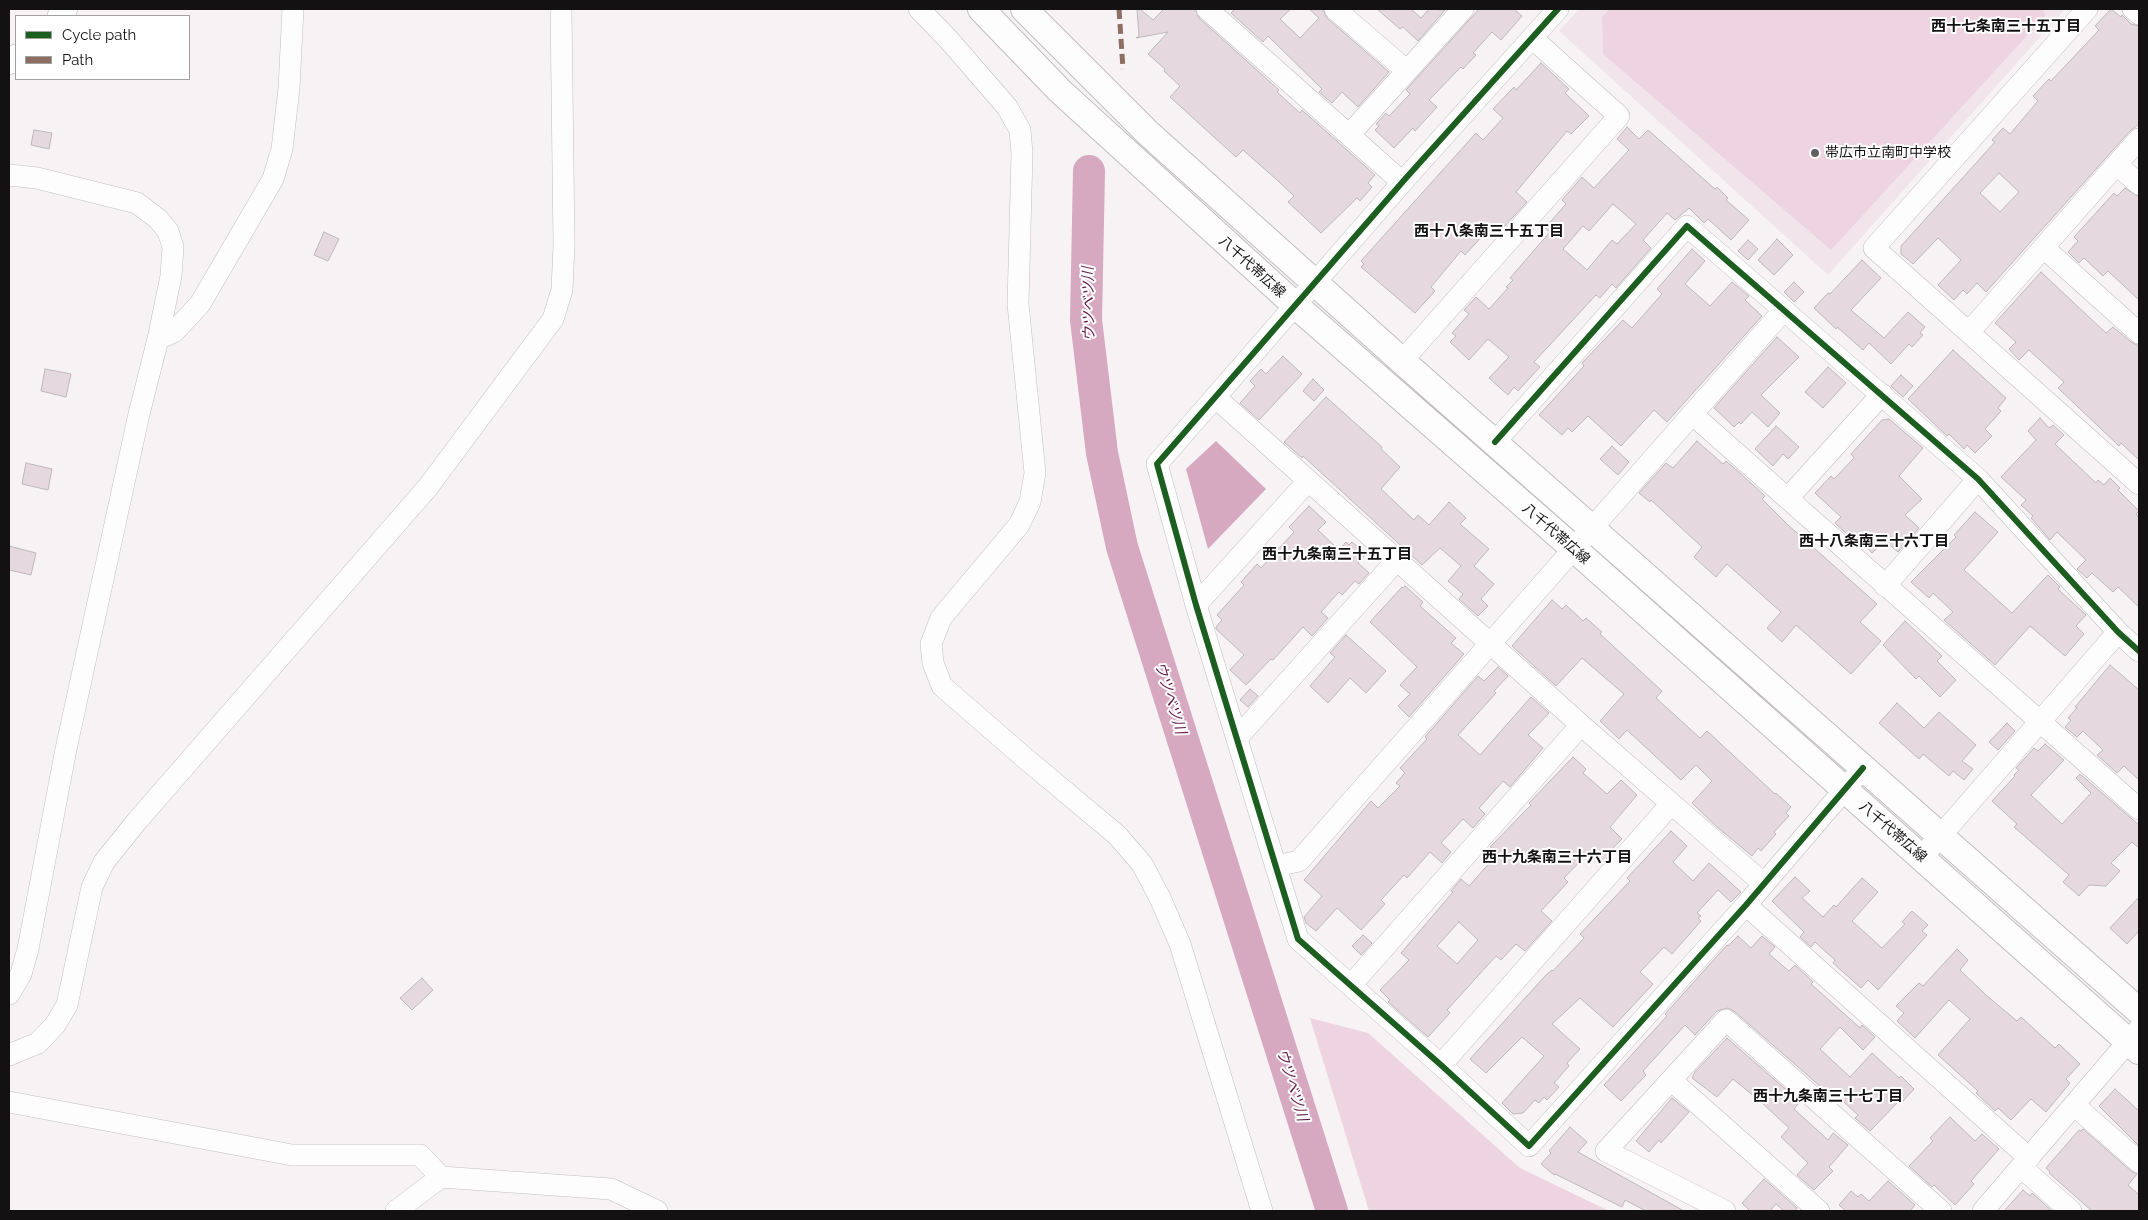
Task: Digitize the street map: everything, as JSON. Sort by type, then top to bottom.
[{"type":"main road","name":"八千代帯広線","points":[[981,9],[1060,91],[1295,306],[1573,548],[1845,790],[2136,1041]]},
{"type":"main road","name":"八千代帯広線","points":[[1024,9],[1148,133],[1402,361],[2139,1011]]},
{"type":"street","points":[[158,339],[174,332],[200,304],[273,179],[282,150],[287,106],[293,9]]},
{"type":"street","points":[[9,1055],[38,1043],[55,1025],[67,1005],[92,887],[104,862],[137,821],[428,487],[552,319],[562,290],[564,245],[561,9]]},
{"type":"street","points":[[919,9],[950,40],[1007,108],[1020,130],[1022,153],[1018,304],[1035,473],[1030,502],[1019,525],[941,618],[931,644],[933,663],[942,686],[1118,835],[1142,864],[1160,898],[1180,944],[1262,1211]]},
{"type":"street","points":[[1207,9],[1402,182]]},
{"type":"street","points":[[1335,9],[1407,71]]},
{"type":"street","points":[[1349,135],[1463,9]]},
{"type":"street","points":[[1558,9],[1402,182],[1157,464],[1196,605],[1298,939],[1530,1146],[1764,884],[1863,768]]},
{"type":"street","points":[[2087,9],[1874,248],[2139,484]]},
{"type":"street","points":[[2133,9],[2139,14]]},
{"type":"street","points":[[1402,361],[1619,116],[1532,38]]},
{"type":"street","points":[[1969,332],[2139,139]]},
{"type":"street","points":[[2117,165],[2139,184]]},
{"type":"street","points":[[9,176],[37,178],[137,203],[158,219],[168,231],[173,247],[171,276],[158,339],[139,414],[66,748],[28,949],[21,974],[9,994]]},
{"type":"street","points":[[1495,442],[1687,226],[1783,311],[1882,394],[1978,480],[2118,632],[2139,651]]},
{"type":"street","points":[[2044,249],[2139,333]]},
{"type":"street","points":[[1276,866],[1300,861],[1783,311]]},
{"type":"street","points":[[1788,498],[1882,394]]},
{"type":"street","points":[[1215,397],[1671,804],[1764,884]]},
{"type":"street","points":[[1692,414],[2139,809]]},
{"type":"street","points":[[1885,586],[1978,480]]},
{"type":"street","points":[[1196,605],[1308,481]]},
{"type":"street","points":[[1237,738],[1397,560]]},
{"type":"street","points":[[1922,857],[2118,632]]},
{"type":"street","points":[[1351,985],[1581,724]]},
{"type":"street","points":[[1441,1065],[1671,804]]},
{"type":"street","points":[[1746,904],[2025,1162],[2071,1211]]},
{"type":"street","points":[[1725,1211],[1606,1151],[1726,1020],[1941,1211]]},
{"type":"street","points":[[1983,1211],[2074,1105],[2136,1041]]},
{"type":"street","points":[[1672,1081],[1819,1211]]},
{"type":"street","points":[[9,1102],[292,1155],[420,1155],[441,1177]]},
{"type":"street","points":[[2074,1105],[2139,1162]]},
{"type":"street","points":[[396,1211],[441,1177],[611,1189],[657,1211]]},
{"type":"shaded area","name":"帯広市立南町中学校","points":[[1579,9],[2065,9],[1828,275],[1559,31]]},
{"type":"shaded area","name":"帯広市立南町中学校","points":[[1610,9],[2043,9],[2045,16],[1831,250],[1603,54],[1602,17]]},
{"type":"shaded area","points":[[1216,441],[1266,489],[1208,549],[1186,469]]},
{"type":"shaded area","points":[[1310,1018],[1368,1033],[1520,1168],[1609,1211],[1369,1211]]},
{"type":"building","points":[[1137,9],[1140,9],[1153,20],[1164,9],[1195,9],[1199,18],[1279,90],[1277,92],[1300,113],[1302,110],[1375,175],[1368,183],[1372,187],[1360,201],[1357,198],[1321,233],[1288,202],[1294,196],[1277,180],[1243,150],[1236,157],[1170,97],[1180,86],[1148,54],[1168,32],[1136,38],[1139,36]]},
{"type":"building","points":[[1235,9],[1291,9],[1280,19],[1300,38],[1319,18],[1309,9],[1323,9],[1327,18],[1389,72],[1358,107],[1342,92],[1332,103],[1319,92],[1322,89],[1268,36],[1263,42],[1231,13]]},
{"type":"building","points":[[1377,9],[1411,9],[1421,18],[1429,9],[1445,10],[1418,41],[1403,27],[1400,29]]},
{"type":"building","points":[[1479,9],[1514,9],[1522,16],[1501,40],[1492,32],[1473,53],[1476,55],[1463,69],[1461,67],[1429,100],[1437,107],[1415,131],[1413,128],[1394,148],[1375,130],[1379,126],[1376,124],[1386,113],[1389,116],[1410,94],[1406,90]]},
{"type":"building","points":[[2111,9],[2121,17],[2122,15],[2131,24],[2139,26],[2139,124],[2130,131],[1986,292],[1977,283],[1967,294],[1963,290],[1954,300],[1938,285],[1961,260],[1938,238],[1913,264],[1901,254],[1901,246],[1995,142],[1992,140],[2003,128],[2010,134],[2038,101],[2033,96],[2049,79],[2051,81],[2099,30],[2095,26]],"holes":[[[1999,173],[2019,192],[2000,212],[1980,193]]]},
{"type":"building","points":[[1541,63],[1569,89],[1565,93],[1589,116],[1571,134],[1567,131],[1516,192],[1527,202],[1501,230],[1494,223],[1465,255],[1461,251],[1431,287],[1435,291],[1415,313],[1361,267],[1364,264],[1361,261],[1476,133],[1483,140],[1503,118],[1493,109],[1514,87],[1516,90]]},
{"type":"building","points":[[1627,127],[1639,139],[1648,130],[1715,189],[1717,187],[1728,198],[1726,200],[1749,220],[1731,240],[1708,219],[1704,223],[1689,208],[1675,220],[1667,213],[1643,240],[1651,248],[1616,288],[1612,284],[1600,298],[1596,295],[1534,362],[1540,367],[1518,391],[1514,387],[1508,395],[1489,378],[1509,357],[1488,339],[1469,360],[1450,342],[1456,336],[1452,333],[1469,314],[1464,310],[1476,297],[1489,309],[1508,288],[1506,287],[1513,280],[1510,278],[1550,232],[1545,228],[1566,204],[1562,200],[1582,177],[1594,188],[1629,150],[1617,139]],"holes":[[[1613,204],[1636,224],[1617,244],[1612,240],[1587,270],[1563,249],[1583,226],[1589,231]]]},
{"type":"building","points":[[34,130],[52,133],[49,149],[31,145]]},
{"type":"building","points":[[2125,188],[2139,197],[2139,300],[2108,271],[2103,276],[2084,258],[2079,263],[2068,252],[2078,241],[2074,237],[2114,193],[2117,196]]},
{"type":"building","points":[[324,232],[339,239],[328,261],[314,255]]},
{"type":"building","points":[[1777,239],[1793,255],[1774,275],[1758,260]]},
{"type":"building","points":[[1748,240],[1758,249],[1748,260],[1738,251]]},
{"type":"building","points":[[1692,249],[1705,261],[1685,284],[1710,306],[1732,282],[1749,296],[1745,300],[1762,316],[1667,422],[1654,410],[1621,446],[1588,416],[1572,432],[1568,428],[1562,435],[1539,415],[1584,366],[1582,363],[1623,320],[1632,328],[1662,294],[1657,289]]},
{"type":"building","points":[[1862,260],[1881,278],[1851,310],[1884,338],[1908,312],[1925,327],[1920,333],[1923,335],[1912,347],[1909,344],[1891,364],[1869,343],[1863,350],[1837,327],[1836,329],[1814,308]]},
{"type":"building","points":[[2041,272],[2106,333],[2113,327],[2139,346],[2139,460],[2121,443],[2119,446],[2058,388],[2064,382],[2029,350],[2019,360],[2009,349],[2016,342],[1995,323]]},
{"type":"building","points":[[1794,282],[1804,292],[1794,302],[1784,292]]},
{"type":"building","points":[[1777,337],[1799,357],[1761,395],[1780,413],[1768,427],[1752,412],[1741,424],[1739,422],[1734,427],[1714,408]]},
{"type":"building","points":[[1953,350],[2006,398],[1998,408],[2001,411],[1985,429],[1992,436],[1975,453],[1967,445],[1964,449],[1949,434],[1947,436],[1908,399]]},
{"type":"building","points":[[1283,356],[1302,374],[1259,420],[1240,403],[1255,386],[1250,381],[1261,369],[1266,374]]},
{"type":"building","points":[[1828,367],[1846,383],[1823,408],[1805,392]]},
{"type":"building","points":[[45,369],[71,374],[66,397],[41,391]]},
{"type":"building","points":[[1901,375],[1913,386],[1903,397],[1891,386]]},
{"type":"building","points":[[1313,379],[1324,390],[1314,401],[1303,391]]},
{"type":"building","points":[[1326,397],[1382,447],[1381,449],[1400,467],[1381,489],[1414,520],[1418,515],[1429,525],[1449,502],[1466,518],[1460,524],[1489,549],[1474,566],[1494,584],[1481,599],[1488,606],[1478,616],[1459,599],[1463,594],[1448,581],[1461,566],[1440,548],[1422,565],[1303,456],[1302,458],[1284,442]]},
{"type":"building","points":[[2040,418],[2049,428],[2053,425],[2064,435],[2055,444],[2096,483],[2098,480],[2104,485],[2110,478],[2120,488],[2118,490],[2139,511],[2136,514],[2139,518],[2139,607],[2118,587],[2113,592],[2092,573],[2087,578],[2077,569],[2086,560],[2057,532],[2050,540],[2031,518],[2033,516],[2021,505],[2026,500],[2001,477],[2036,440],[2028,431]]},
{"type":"building","points":[[1889,419],[1923,448],[1899,476],[1922,499],[1905,515],[1919,528],[1898,552],[1885,541],[1872,553],[1851,531],[1848,535],[1835,523],[1841,517],[1815,493],[1831,476],[1834,479],[1854,458],[1851,454],[1882,420]]},
{"type":"building","points":[[1776,426],[1799,447],[1788,459],[1783,454],[1773,466],[1755,449]]},
{"type":"building","points":[[1697,441],[1723,464],[1726,461],[1740,473],[1765,496],[1762,499],[1788,525],[1877,604],[1860,622],[1881,641],[1851,674],[1796,625],[1782,642],[1767,628],[1781,612],[1727,564],[1716,577],[1694,557],[1702,547],[1651,500],[1650,502],[1639,493],[1666,463],[1673,468]]},
{"type":"building","points":[[1612,446],[1629,462],[1618,475],[1600,459]]},
{"type":"building","points":[[26,463],[52,469],[48,490],[22,484]]},
{"type":"building","points":[[1309,506],[1326,522],[1318,530],[1339,550],[1346,542],[1349,545],[1352,542],[1366,554],[1358,563],[1369,573],[1359,584],[1355,581],[1342,595],[1339,592],[1321,612],[1328,618],[1312,636],[1303,627],[1273,660],[1271,659],[1246,685],[1230,670],[1244,655],[1216,629],[1222,620],[1217,615],[1244,585],[1241,582],[1257,564],[1261,568],[1294,532],[1289,527]]},
{"type":"building","points":[[1975,512],[1998,532],[1964,570],[2012,613],[2048,575],[2060,587],[2058,589],[2086,615],[2076,626],[2084,634],[2065,656],[2030,626],[1995,665],[1944,620],[1953,612],[1933,593],[1929,598],[1911,582],[1956,537],[1954,535]]},
{"type":"building","points":[[9,546],[36,553],[31,575],[9,570]]},
{"type":"building","points":[[1405,586],[1423,602],[1420,606],[1456,638],[1451,643],[1464,654],[1409,717],[1398,706],[1410,694],[1400,685],[1417,667],[1370,622]]},
{"type":"building","points":[[1552,600],[1562,609],[1566,605],[1583,621],[1586,618],[1602,632],[1600,634],[1662,691],[1656,698],[1700,738],[1707,731],[1791,807],[1786,813],[1789,816],[1774,832],[1776,834],[1761,851],[1758,848],[1752,856],[1692,803],[1712,781],[1696,765],[1681,780],[1627,730],[1619,739],[1600,721],[1624,694],[1582,658],[1556,686],[1512,646]]},
{"type":"building","points":[[1905,621],[1942,656],[1937,661],[1956,680],[1940,697],[1919,676],[1916,679],[1883,645]]},
{"type":"building","points":[[1346,635],[1386,671],[1366,693],[1350,678],[1328,703],[1310,686],[1335,657],[1330,653]]},
{"type":"building","points":[[2110,665],[2139,690],[2139,780],[2124,766],[2117,773],[2097,755],[2103,750],[2083,731],[2077,737],[2065,727],[2071,720],[2068,718],[2077,708],[2075,707]]},
{"type":"building","points":[[1498,667],[1508,676],[1494,691],[1496,693],[1458,735],[1480,755],[1531,697],[1549,713],[1528,735],[1543,748],[1510,787],[1503,781],[1479,808],[1485,814],[1473,828],[1463,819],[1441,843],[1451,852],[1442,863],[1430,852],[1407,878],[1404,875],[1381,900],[1385,904],[1361,930],[1337,908],[1316,931],[1306,923],[1304,917],[1322,896],[1304,880],[1371,801],[1378,808],[1400,786],[1396,783],[1405,773],[1400,768],[1427,739],[1425,737],[1478,676],[1484,681]]},
{"type":"building","points":[[1250,689],[1258,696],[1248,707],[1240,700]]},
{"type":"building","points":[[1897,703],[1924,728],[1939,712],[1976,745],[1962,761],[1973,769],[1964,780],[1953,771],[1949,776],[1923,754],[1919,759],[1879,723]]},
{"type":"building","points":[[2007,723],[2015,731],[1998,750],[1989,742]]},
{"type":"building","points":[[2045,744],[2064,760],[2031,795],[2062,824],[2091,793],[2076,778],[2080,774],[2139,825],[2139,848],[2132,842],[2111,863],[2120,871],[2106,886],[2089,885],[2079,896],[2063,882],[2069,875],[2014,827],[2017,824],[1992,801],[2015,776],[2019,770],[2016,768],[2034,748],[2038,751]]},
{"type":"building","points":[[1573,757],[1586,769],[1583,773],[1607,794],[1621,780],[1637,795],[1610,827],[1622,839],[1609,852],[1611,854],[1601,864],[1589,852],[1564,878],[1568,882],[1541,911],[1552,921],[1525,951],[1516,944],[1501,960],[1496,956],[1447,1010],[1450,1013],[1428,1037],[1388,1002],[1390,1000],[1380,990],[1409,960],[1401,953],[1453,892],[1451,891],[1461,879],[1469,886],[1493,859],[1487,853],[1492,848],[1490,847],[1531,805],[1529,803]],"holes":[[[1459,922],[1478,940],[1457,964],[1437,946]]]},
{"type":"building","points":[[1671,831],[1687,846],[1673,862],[1693,881],[1709,863],[1741,892],[1731,902],[1718,890],[1697,913],[1701,916],[1698,918],[1701,921],[1672,954],[1664,947],[1640,972],[1653,984],[1613,1027],[1580,998],[1552,1024],[1580,1049],[1567,1063],[1569,1066],[1554,1083],[1559,1087],[1547,1100],[1544,1097],[1539,1103],[1535,1100],[1523,1113],[1513,1114],[1502,1103],[1544,1056],[1522,1037],[1486,1073],[1470,1059],[1546,975],[1553,971],[1584,938],[1580,934],[1630,881],[1627,878]]},
{"type":"building","points":[[1795,877],[1810,891],[1802,898],[1823,917],[1834,905],[1836,907],[1862,878],[1878,892],[1852,921],[1882,948],[1905,924],[1902,922],[1912,911],[1928,925],[1922,931],[1927,935],[1878,990],[1868,980],[1861,988],[1833,963],[1835,960],[1815,942],[1811,947],[1800,937],[1804,932],[1772,901]]},
{"type":"building","points":[[2139,897],[2139,931],[2127,944],[2110,928]]},
{"type":"building","points":[[1363,935],[1372,943],[1361,955],[1352,946]]},
{"type":"building","points":[[1738,936],[1751,948],[1762,936],[1775,947],[1769,954],[1789,971],[1795,965],[1813,982],[1811,984],[1860,1028],[1862,1025],[1875,1037],[1863,1050],[1840,1027],[1820,1049],[1850,1077],[1872,1053],[1914,1089],[1903,1101],[1901,1099],[1870,1131],[1855,1118],[1858,1115],[1832,1091],[1829,1094],[1734,1011],[1728,1008],[1717,1011],[1695,1035],[1685,1025],[1643,1071],[1646,1075],[1621,1101],[1604,1085],[1667,1016],[1665,1014],[1727,945]]},
{"type":"building","points":[[1957,949],[1968,960],[1960,970],[1986,995],[2017,1021],[2021,1017],[2055,1048],[2059,1044],[2080,1064],[2066,1079],[2070,1083],[2046,1112],[2031,1099],[2011,1120],[1998,1108],[1995,1111],[1976,1093],[1978,1091],[1938,1055],[1970,1019],[1949,1000],[1915,1038],[1897,1021],[1904,1013],[1896,1006],[1919,983],[1923,986]]},
{"type":"building","points":[[422,978],[433,990],[412,1010],[400,998]]},
{"type":"building","points":[[1727,1038],[1800,1102],[1794,1109],[1828,1140],[1833,1133],[1848,1145],[1829,1167],[1833,1171],[1814,1190],[1797,1175],[1808,1163],[1781,1137],[1789,1128],[1761,1102],[1733,1079],[1717,1097],[1692,1078],[1695,1072]]},
{"type":"building","points":[[2115,1089],[2139,1111],[2139,1146],[2099,1106]]},
{"type":"building","points":[[1672,1098],[1689,1112],[1661,1143],[1659,1140],[1649,1152],[1636,1141]]},
{"type":"building","points":[[1950,1117],[1975,1141],[1982,1134],[1999,1149],[1971,1181],[1974,1184],[1955,1205],[1934,1185],[1932,1187],[1909,1166],[1933,1141],[1930,1138]]},
{"type":"building","points":[[1570,1127],[1587,1142],[1578,1152],[1684,1211],[1646,1211],[1625,1200],[1622,1207],[1554,1175],[1541,1164],[1551,1153],[1549,1151]]},
{"type":"building","points":[[2083,1129],[2131,1171],[2137,1174],[2128,1185],[2139,1195],[2139,1211],[2092,1211],[2049,1173],[2046,1168],[2079,1130]]},
{"type":"building","points":[[1764,1179],[1797,1208],[1795,1211],[1784,1211],[1776,1204],[1770,1211],[1750,1211],[1742,1203]]},
{"type":"building","points":[[1888,1181],[1915,1205],[1910,1211],[1846,1211],[1839,1205],[1851,1191],[1858,1197],[1861,1194],[1869,1201]]},
{"type":"building","points":[[2023,1190],[2030,1196],[2032,1193],[2052,1211],[2004,1211]]},
{"type":"waterway","name":"ウツベツ川","points":[[1089,171],[1086,320],[1102,453],[1122,547],[1332,1211]]},
{"type":"marked path","points":[[1119,9],[1123,69]]},
{"type":"cycle path","points":[[1558,9],[1406,178],[1157,464],[1196,605],[1298,939],[1441,1065],[1529,1146],[1746,905],[1863,768]]},
{"type":"cycle path","points":[[1495,442],[1687,226],[1978,479],[2118,632],[2139,651]]},
{"type":"place","name":"帯広市立南町中学校","points":[[1815,153]]},
{"type":"district","name":"西十七条南三十五丁目","points":[[2006,26]]},
{"type":"district","name":"西十八条南三十五丁目","points":[[1489,231]]},
{"type":"district","name":"西十八条南三十六丁目","points":[[1874,541]]},
{"type":"district","name":"西十九条南三十五丁目","points":[[1337,554]]},
{"type":"district","name":"西十九条南三十六丁目","points":[[1557,857]]},
{"type":"district","name":"西十九条南三十七丁目","points":[[1828,1096]]}]
